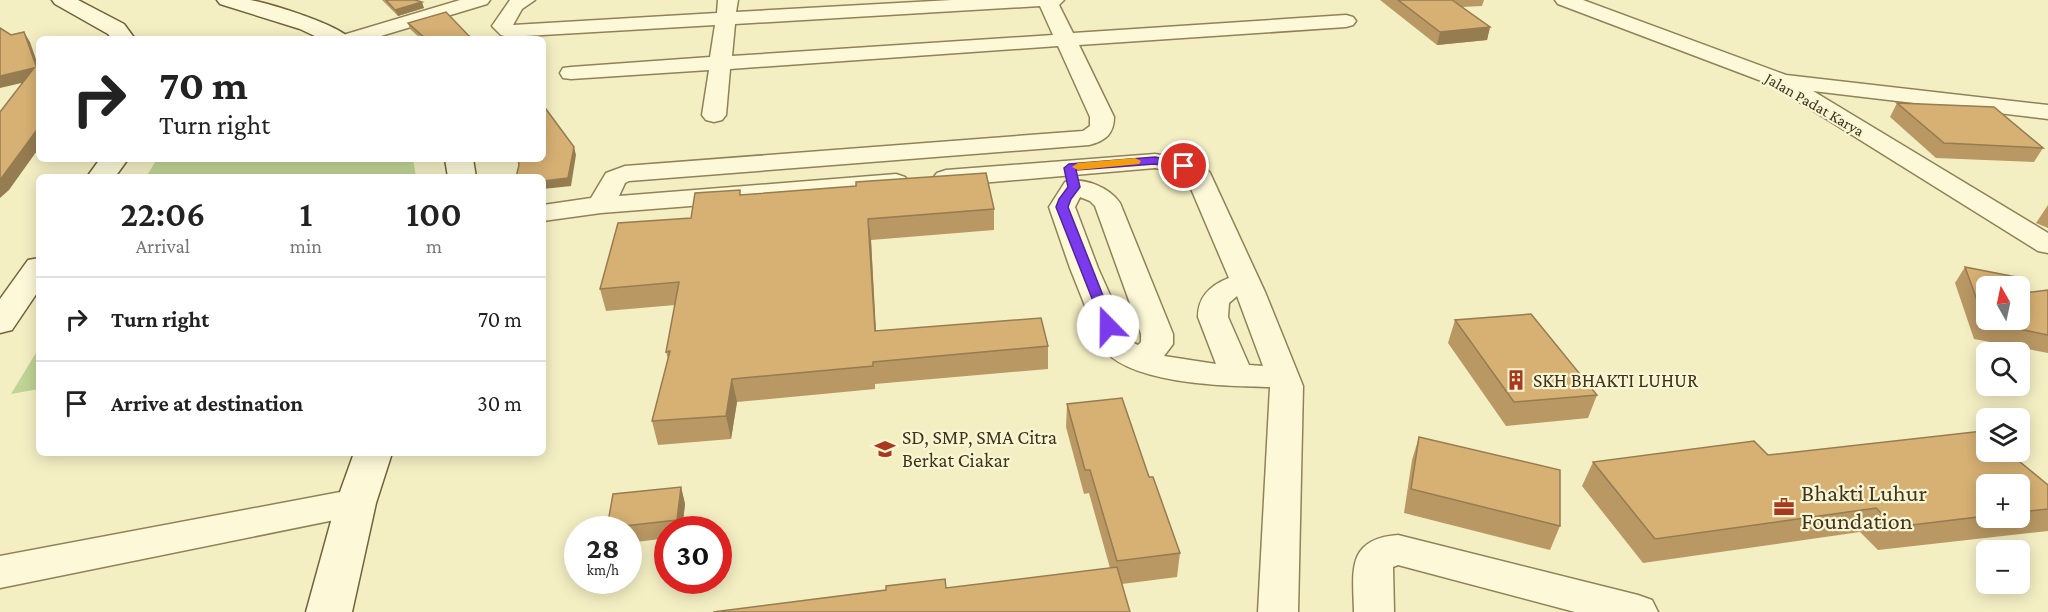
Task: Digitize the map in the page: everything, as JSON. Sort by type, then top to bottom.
[{"type":"street","points":[[62,0],[116,28],[122,36]]},
{"type":"street","points":[[227,0],[308,24],[333,36]]},
{"type":"street","points":[[360,36],[480,0]]},
{"type":"street","points":[[525,0],[515,5],[502,26],[508,31],[727,10],[1054,0]]},
{"type":"street","points":[[601,205],[615,178],[625,174],[1089,138],[1102,129],[1102,117],[1047,0]]},
{"type":"street","name":"Jalan Padat Karya","points":[[1565,0],[1780,80],[2048,245]]},
{"type":"street","points":[[714,114],[727,10]]},
{"type":"street","points":[[571,73],[1346,21]]},
{"type":"street","points":[[1780,80],[2048,112]]},
{"type":"street","points":[[546,213],[601,205],[920,180],[1072,177],[1155,160],[1184,166],[1197,173],[1287,386],[1278,612]]},
{"type":"street","points":[[1072,177],[1062,207],[1084,268],[1117,346],[1161,367],[1216,375],[1283,377]]},
{"type":"street","points":[[1072,177],[1099,195],[1107,204],[1157,334],[1157,344],[1144,359]]},
{"type":"street","points":[[0,323],[36,271]]},
{"type":"street","points":[[1237,376],[1212,317],[1212,309],[1214,300],[1224,290],[1245,282]]},
{"type":"street","points":[[329,612],[343,506],[371,456]]},
{"type":"street","points":[[0,572],[343,506]]},
{"type":"street","points":[[1374,612],[1373,562],[1384,551],[1398,550],[1638,612]]},
{"type":"green space","points":[[155,162],[414,162],[416,174],[148,174]]},
{"type":"green space","points":[[36,353],[36,390],[11,394]]},
{"type":"building","points":[[386,0],[415,0],[422,2],[395,10]]},
{"type":"building","points":[[1398,0],[1452,0],[1490,27],[1440,32]]},
{"type":"building","points":[[446,12],[470,36],[423,36],[408,23]]},
{"type":"building","points":[[0,28],[11,35],[24,32],[36,66],[36,131],[0,180],[0,112],[34,68],[0,76]]},
{"type":"building","points":[[1897,103],[1994,107],[2043,148],[1944,143]]},
{"type":"building","points":[[546,109],[574,147],[568,178],[546,181],[546,174],[517,174],[518,162],[546,162]]},
{"type":"building","points":[[986,173],[994,209],[868,219],[875,331],[1041,318],[1048,346],[873,362],[873,366],[732,379],[726,416],[652,421],[670,351],[666,352],[679,282],[600,289],[618,223],[691,218],[695,193],[740,190],[740,195],[856,186],[856,182]]},
{"type":"building","points":[[1965,267],[2011,276],[1976,276],[1976,297]]},
{"type":"building","points":[[2048,290],[2048,335],[2024,330],[2030,330],[2030,292]]},
{"type":"building","points":[[1531,314],[1597,395],[1514,402],[1455,320]]},
{"type":"building","points":[[1122,398],[1149,477],[1153,477],[1180,553],[1117,561],[1090,470],[1085,470],[1067,404]]},
{"type":"building","points":[[1976,432],[1976,462],[2020,462],[2048,485],[2048,509],[2030,511],[2030,474],[1976,474],[1976,517],[1895,527],[1876,508],[1655,539],[1593,462],[1754,441],[1768,455]]},
{"type":"building","points":[[1419,437],[1560,470],[1560,526],[1411,489]]},
{"type":"building","points":[[681,487],[677,516],[654,516],[654,523],[642,524],[642,516],[609,516],[613,494]]},
{"type":"building","points":[[1117,567],[1130,612],[713,612],[886,590],[886,586],[945,579],[946,588]]},
{"type":"slow traffic","points":[[1078,167],[1135,161]]},
{"type":"place","name":"SKH BHAKTI LUHUR","points":[[1516,380]]},
{"type":"place","name":"SD, SMP, SMA Citra Berkat Ciakar","points":[[885,449]]},
{"type":"place","name":"Bhakti Luhur Foundation","points":[[1784,507]]},
{"type":"route","points":[[1108,326],[1062,207],[1074,187],[1069,168],[1155,160],[1184,166]]}]
